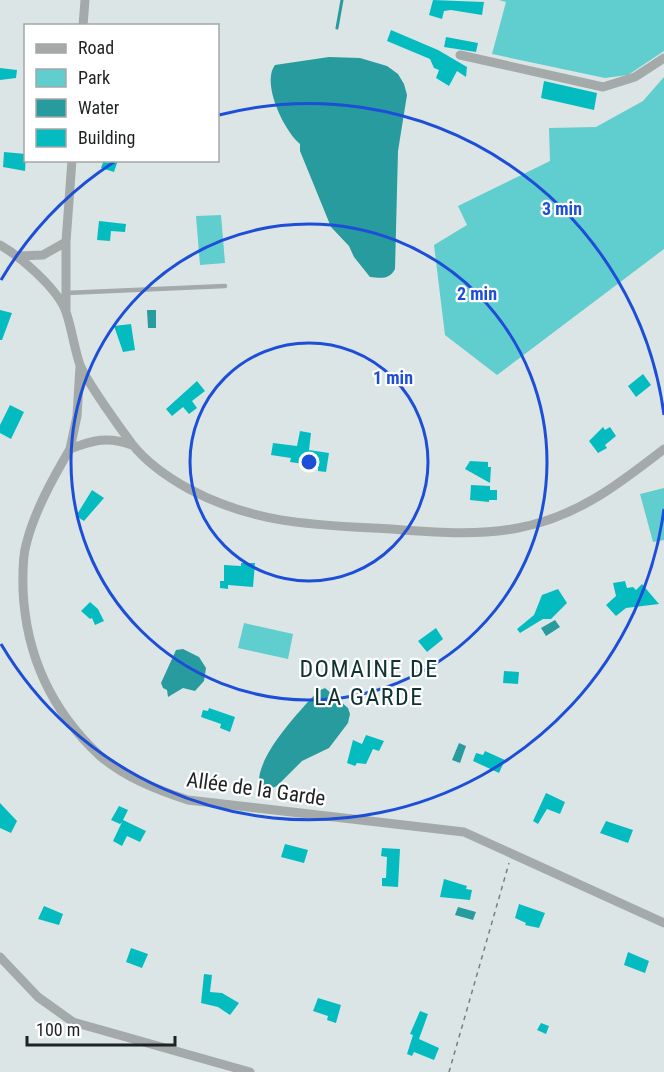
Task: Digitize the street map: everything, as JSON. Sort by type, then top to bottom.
[{"type":"street","points":[[83,24],[85,0]]},
{"type":"street","points":[[460,55],[603,87],[635,77],[664,58]]},
{"type":"street","points":[[66,309],[66,242],[72,162]]},
{"type":"street","points":[[19,256],[43,255],[66,242]]},
{"type":"street","name":"Allée de la Garde","points":[[0,245],[19,256],[41,278],[66,309],[80,366],[77,416],[70,449],[52,480],[26,545],[23,578],[24,612],[31,650],[49,693],[72,725],[100,756],[154,789],[188,800],[464,832],[664,923]]},
{"type":"street","name":"Allée de la Garde","points":[[80,366],[133,446],[169,478],[212,501],[258,517],[305,525],[460,533],[519,528],[565,514],[605,495],[664,449]]},
{"type":"street","name":"Allée de la Garde","points":[[70,449],[93,439],[116,439],[133,446]]},
{"type":"street","points":[[0,957],[38,997],[73,1022],[250,1072]]},
{"type":"lane","points":[[66,293],[225,286]]},
{"type":"path","points":[[449,1072],[512,854]]},
{"type":"green space","points":[[499,0],[664,0],[664,51],[628,75],[605,78],[492,54],[506,2]]},
{"type":"green space","points":[[664,77],[664,249],[497,375],[445,335],[434,245],[467,225],[458,206],[550,161],[549,128],[596,127],[643,101]]},
{"type":"green space","points":[[221,215],[225,263],[200,265],[196,216]]},
{"type":"green space","points":[[664,488],[664,540],[653,542],[640,494]]},
{"type":"green space","points":[[244,623],[293,634],[288,659],[238,648]]},
{"type":"water","points":[[329,57],[360,58],[387,66],[398,74],[407,95],[398,151],[395,269],[384,278],[370,277],[354,257],[349,246],[331,227],[300,151],[300,144],[281,118],[273,94],[271,73],[275,65]]},
{"type":"water","points":[[147,310],[156,310],[156,328],[148,328]]},
{"type":"water","points":[[555,620],[560,627],[546,636],[541,628]]},
{"type":"water","points":[[183,649],[199,657],[206,668],[204,681],[195,691],[183,688],[168,697],[167,690],[161,683],[176,650]]},
{"type":"water","points":[[325,688],[348,708],[350,714],[348,723],[329,748],[302,761],[277,786],[267,790],[259,785],[260,773],[271,748],[300,710],[318,691]]},
{"type":"water","points":[[459,743],[466,746],[460,763],[452,760]]},
{"type":"water","points":[[458,907],[476,912],[473,920],[455,915]]},
{"type":"building","points":[[433,0],[484,2],[482,15],[451,10],[444,11],[442,19],[429,15]]},
{"type":"building","points":[[391,30],[438,50],[467,67],[466,77],[457,71],[449,86],[436,78],[439,70],[434,68],[430,59],[387,41]]},
{"type":"building","points":[[446,37],[478,43],[476,52],[444,47]]},
{"type":"building","points":[[0,68],[17,70],[16,78],[0,80]]},
{"type":"building","points":[[544,81],[597,93],[594,110],[541,98]]},
{"type":"building","points":[[4,152],[24,154],[25,171],[3,167]]},
{"type":"building","points":[[103,162],[117,162],[114,172],[101,168]]},
{"type":"building","points":[[99,221],[126,224],[125,232],[111,231],[110,241],[97,240]]},
{"type":"building","points":[[0,310],[12,313],[2,340],[0,340]]},
{"type":"building","points":[[131,324],[135,350],[123,352],[114,326]]},
{"type":"building","points":[[643,374],[651,385],[636,397],[628,386]]},
{"type":"building","points":[[197,381],[205,391],[192,401],[197,408],[189,414],[183,407],[172,416],[166,409]]},
{"type":"building","points":[[10,405],[24,412],[11,439],[0,433],[0,425]]},
{"type":"building","points":[[603,427],[605,430],[610,427],[616,436],[605,445],[607,448],[598,453],[589,441]]},
{"type":"building","points":[[300,431],[311,433],[309,450],[329,453],[326,472],[318,471],[318,466],[290,462],[291,458],[271,455],[273,443],[297,446]]},
{"type":"building","points":[[470,461],[488,462],[488,467],[491,467],[490,483],[465,469]]},
{"type":"building","points":[[471,485],[490,486],[490,490],[497,490],[497,500],[489,500],[489,502],[470,500]]},
{"type":"building","points":[[92,490],[104,498],[84,521],[76,516]]},
{"type":"building","points":[[241,563],[255,563],[253,587],[228,585],[228,589],[220,588],[220,581],[224,581],[224,565],[241,566]]},
{"type":"building","points":[[625,581],[627,588],[633,587],[636,590],[642,584],[659,604],[626,608],[616,616],[606,605],[616,596],[613,583]]},
{"type":"building","points":[[558,589],[567,603],[551,619],[543,619],[520,633],[517,629],[534,615],[542,595]]},
{"type":"building","points":[[90,602],[98,609],[104,621],[95,625],[92,618],[90,619],[81,611]]},
{"type":"building","points":[[436,628],[443,639],[427,652],[418,641]]},
{"type":"building","points":[[504,671],[519,672],[518,684],[503,683]]},
{"type":"building","points":[[209,708],[235,717],[230,732],[220,728],[221,724],[201,717],[203,710],[208,711]]},
{"type":"building","points":[[366,735],[384,741],[379,751],[373,749],[366,764],[357,763],[355,766],[347,763],[353,740],[362,744]]},
{"type":"building","points":[[485,751],[505,760],[499,773],[473,761],[476,753],[483,755]]},
{"type":"building","points":[[546,793],[565,802],[560,814],[547,809],[538,824],[533,821]]},
{"type":"building","points":[[0,803],[17,821],[11,833],[0,828]]},
{"type":"building","points":[[119,806],[128,810],[123,820],[146,831],[140,842],[127,836],[122,846],[113,841],[122,822],[120,824],[111,820]]},
{"type":"building","points":[[606,821],[633,830],[628,843],[600,833]]},
{"type":"building","points":[[285,844],[308,850],[304,863],[281,857]]},
{"type":"building","points":[[382,848],[400,849],[398,887],[382,886],[382,878],[386,878],[387,857],[381,856]]},
{"type":"building","points":[[444,879],[467,886],[466,889],[472,890],[470,900],[440,897]]},
{"type":"building","points":[[519,904],[545,913],[539,928],[525,925],[526,923],[515,918]]},
{"type":"building","points":[[44,906],[63,914],[59,925],[38,919]]},
{"type":"building","points":[[131,948],[148,954],[142,968],[126,962]]},
{"type":"building","points":[[628,952],[649,961],[645,973],[624,965]]},
{"type":"building","points":[[204,974],[212,975],[210,992],[222,993],[239,1003],[230,1015],[218,1007],[201,1003]]},
{"type":"building","points":[[318,998],[341,1005],[336,1023],[327,1020],[328,1016],[313,1011]]},
{"type":"building","points":[[420,1011],[428,1014],[419,1039],[439,1048],[434,1060],[414,1052],[412,1056],[407,1054],[413,1035],[410,1034]]},
{"type":"building","points":[[541,1023],[549,1026],[546,1034],[537,1030]]},
{"type":"waterway","points":[[337,28],[342,0]]},
{"type":"district","name":"DOMAINE DE LA GARDE","points":[[369,683]]}]
